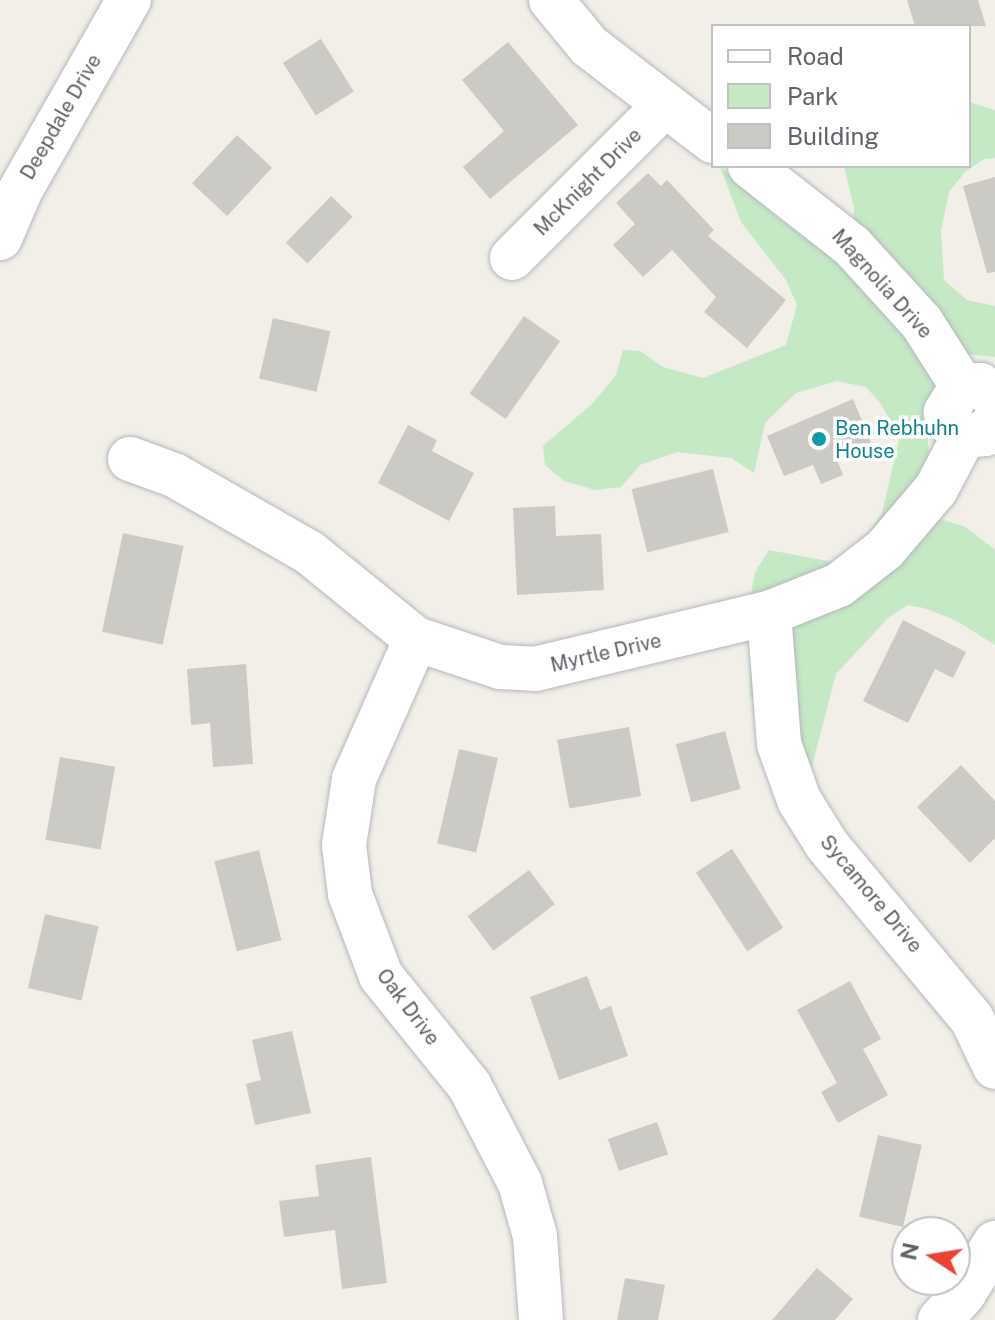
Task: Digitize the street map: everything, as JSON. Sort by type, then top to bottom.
[{"type":"street","name":"Deepdale Drive","points":[[0,238],[21,189],[129,0]]},
{"type":"street","points":[[551,0],[589,46],[711,140]]},
{"type":"street","name":"McKnight Drive","points":[[512,258],[664,106]]},
{"type":"street","name":"Magnolia Drive","points":[[753,168],[852,246],[922,323],[978,392]]},
{"type":"street","name":"Myrtle Drive","points":[[130,459],[174,475],[310,553],[416,639],[500,667],[535,669],[769,613],[839,585],[885,549],[936,489],[980,428],[949,422],[946,412],[978,392]]},
{"type":"street","name":"Sycamore Drive","points":[[769,613],[779,744],[799,800],[827,845],[972,1019],[995,1067]]},
{"type":"street","name":"Oak Drive","points":[[416,639],[354,779],[344,845],[350,894],[381,976],[469,1085],[520,1183],[535,1236],[541,1320]]},
{"type":"street","points":[[940,1320],[964,1293],[995,1243]]},
{"type":"green space","points":[[971,103],[995,110],[995,158],[984,159],[971,168]]},
{"type":"green space","points":[[721,168],[778,218],[830,255],[852,263],[854,208],[844,168],[971,168],[949,192],[941,231],[944,280],[967,300],[995,306],[995,357],[966,354],[927,420],[929,458],[939,519],[964,526],[995,550],[995,645],[957,621],[924,608],[908,605],[889,617],[836,674],[812,766],[769,736],[750,695],[750,599],[755,572],[769,550],[833,562],[855,552],[882,513],[900,435],[880,403],[866,387],[837,381],[796,393],[765,423],[754,473],[731,458],[677,452],[640,465],[621,487],[595,490],[564,481],[545,465],[543,446],[593,403],[616,375],[623,350],[640,351],[663,367],[703,378],[786,345],[797,305],[786,280],[741,222]]},
{"type":"building","points":[[907,0],[978,0],[986,26],[971,24],[914,24]]},
{"type":"building","points":[[321,39],[354,92],[316,115],[283,63]]},
{"type":"building","points":[[508,42],[578,125],[490,199],[463,167],[504,131],[462,80]]},
{"type":"building","points":[[237,135],[272,168],[227,216],[192,183]]},
{"type":"building","points":[[648,173],[661,186],[667,180],[714,230],[708,236],[786,300],[747,348],[704,312],[716,297],[672,250],[643,277],[613,245],[635,224],[616,203]]},
{"type":"building","points":[[995,177],[995,272],[987,273],[963,186]]},
{"type":"building","points":[[331,196],[353,217],[307,264],[286,243]]},
{"type":"building","points":[[524,316],[560,341],[506,419],[470,394]]},
{"type":"building","points":[[273,318],[330,331],[317,392],[259,378]]},
{"type":"building","name":"Ben Rebhuhn House","points":[[853,399],[871,442],[836,457],[843,475],[821,484],[813,465],[784,476],[767,436]]},
{"type":"building","points":[[408,425],[437,440],[432,451],[474,473],[449,521],[378,483]]},
{"type":"building","points":[[713,469],[729,532],[647,552],[631,489]]},
{"type":"building","points":[[555,506],[556,536],[601,534],[604,590],[517,595],[513,508]]},
{"type":"building","points":[[123,533],[184,546],[163,645],[102,632]]},
{"type":"building","points":[[903,620],[966,652],[953,678],[935,669],[908,723],[863,701]]},
{"type":"building","points":[[246,664],[253,764],[213,767],[210,723],[191,725],[187,669]]},
{"type":"building","points":[[629,727],[641,796],[569,809],[557,740]]},
{"type":"building","points":[[725,731],[741,789],[691,802],[676,744]]},
{"type":"building","points":[[459,749],[498,758],[476,853],[437,844]]},
{"type":"building","points":[[60,757],[115,767],[101,849],[45,840]]},
{"type":"building","points":[[961,765],[995,801],[995,838],[970,863],[917,807]]},
{"type":"building","points":[[732,849],[783,928],[747,951],[696,872]]},
{"type":"building","points":[[259,850],[281,940],[237,951],[214,861]]},
{"type":"building","points":[[529,870],[555,904],[493,951],[468,916]]},
{"type":"building","points":[[45,914],[99,926],[81,1000],[28,988]]},
{"type":"building","points":[[587,976],[600,1010],[611,1006],[628,1056],[559,1080],[530,997]]},
{"type":"building","points":[[850,981],[881,1039],[863,1049],[888,1095],[838,1123],[821,1092],[837,1083],[797,1010]]},
{"type":"building","points":[[292,1031],[311,1113],[255,1125],[246,1084],[261,1080],[252,1040]]},
{"type":"building","points":[[657,1122],[668,1154],[619,1171],[608,1139]]},
{"type":"building","points":[[878,1135],[922,1145],[905,1216],[891,1216],[891,1224],[859,1217]]},
{"type":"building","points":[[371,1157],[387,1283],[342,1289],[335,1230],[284,1237],[279,1201],[319,1196],[315,1165]]},
{"type":"building","points":[[817,1268],[853,1299],[835,1320],[772,1320]]},
{"type":"building","points":[[625,1278],[665,1285],[658,1320],[617,1320]]},
{"type":"place","name":"Ben Rebhuhn House","points":[[819,439]]}]
